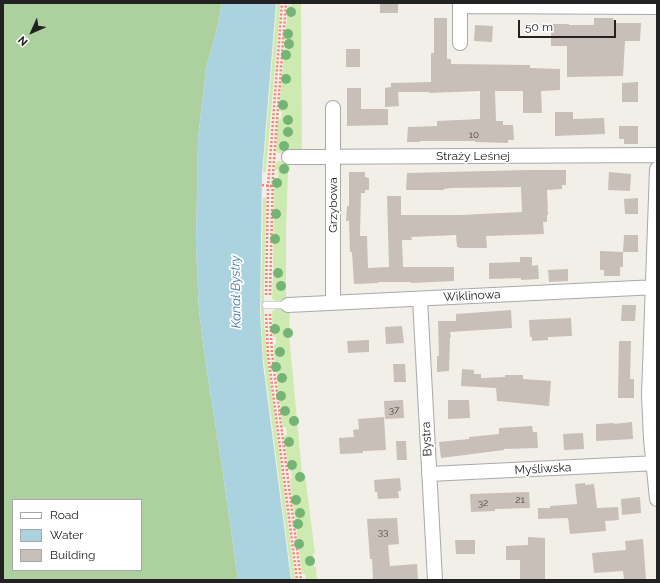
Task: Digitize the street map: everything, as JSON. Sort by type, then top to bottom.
[{"type":"street","points":[[460,43],[460,5],[657,7]]},
{"type":"street","name":"Grzybowa","points":[[333,108],[333,303]]},
{"type":"street","name":"Straży Leśnej","points":[[289,157],[657,155]]},
{"type":"street","points":[[657,169],[655,288],[649,395],[657,499]]},
{"type":"street","name":"Wiklinowa","points":[[288,305],[655,288]]},
{"type":"street","name":"Bystra","points":[[420,298],[435,580]]},
{"type":"street","name":"Myśliwska","points":[[429,474],[655,463]]},
{"type":"lane","points":[[268,305],[288,305]]},
{"type":"path","points":[[282,3],[268,186],[268,354],[297,580]]},
{"type":"path","points":[[286,3],[272,186],[268,305],[272,354],[301,580]]},
{"type":"path","points":[[262,185],[272,186]]},
{"type":"green space","points":[[3,3],[222,3],[216,33],[206,68],[198,139],[196,244],[199,311],[238,580],[3,580]]},
{"type":"green space","points":[[277,3],[280,3],[280,8],[266,172],[263,172]]},
{"type":"green space","points":[[291,3],[301,3],[302,152],[278,153],[276,150],[278,119],[281,119],[282,112],[279,111],[288,5],[291,6]]},
{"type":"green space","points":[[278,161],[289,161],[290,170],[288,172],[286,231],[287,301],[276,301],[272,299],[273,276],[275,276],[275,269],[273,268],[274,178],[278,178],[278,170],[275,170],[275,165]]},
{"type":"green space","points":[[263,198],[266,198],[264,321],[295,580],[292,580],[263,355],[261,311]]},
{"type":"green space","points":[[290,309],[289,334],[302,474],[305,475],[315,553],[313,553],[314,567],[316,567],[317,580],[306,580],[305,574],[302,574],[290,479],[292,478],[291,471],[289,471],[284,436],[287,435],[286,427],[283,427],[274,354],[276,337],[273,337],[272,313],[273,310]]},
{"type":"water","name":"Kanał Bystry","points":[[222,3],[276,3],[262,174],[260,312],[263,364],[291,580],[238,580],[199,311],[196,244],[198,139],[206,68],[216,33]]},
{"type":"building","points":[[380,3],[398,3],[398,13],[380,13]]},
{"type":"building","points":[[434,18],[447,18],[447,59],[451,59],[451,64],[530,65],[530,68],[560,69],[560,90],[541,91],[542,113],[523,113],[523,91],[495,91],[496,121],[503,121],[503,125],[513,125],[514,140],[508,140],[508,143],[475,141],[407,142],[408,127],[437,126],[437,121],[480,119],[480,91],[429,93],[398,92],[399,106],[385,107],[385,88],[391,87],[391,83],[431,82],[431,53],[434,53]]},
{"type":"building","points":[[594,18],[613,18],[615,23],[641,23],[640,41],[625,41],[623,76],[567,77],[567,46],[551,46],[551,24],[594,25]]},
{"type":"building","points":[[475,25],[493,26],[492,42],[474,41]]},
{"type":"building","points":[[346,49],[360,49],[360,67],[346,67]]},
{"type":"building","points":[[638,82],[638,102],[622,102],[622,83]]},
{"type":"building","points":[[347,88],[361,88],[361,109],[388,109],[388,125],[347,126]]},
{"type":"building","points":[[555,112],[573,112],[573,119],[604,118],[605,134],[555,136]]},
{"type":"building","points":[[619,126],[638,126],[638,144],[624,144],[624,139],[619,139]]},
{"type":"building","points":[[566,170],[566,185],[562,185],[562,189],[547,190],[548,215],[547,222],[543,222],[544,234],[486,236],[487,248],[459,248],[457,247],[456,235],[411,237],[412,240],[402,240],[403,267],[454,267],[454,281],[411,283],[378,282],[354,284],[352,252],[350,252],[349,221],[346,221],[347,206],[349,206],[349,172],[365,172],[365,177],[369,178],[369,190],[365,190],[365,193],[361,193],[360,236],[367,236],[368,268],[389,267],[387,196],[401,196],[401,215],[460,215],[522,212],[521,187],[406,190],[407,173]]},
{"type":"building","points":[[609,172],[631,174],[630,191],[608,190]]},
{"type":"building","points":[[638,198],[638,214],[625,214],[624,199]]},
{"type":"building","points":[[624,235],[638,235],[638,252],[623,252]]},
{"type":"building","points":[[600,251],[623,252],[623,267],[620,267],[620,276],[604,276],[604,270],[600,270]]},
{"type":"building","points":[[520,257],[532,257],[532,266],[538,265],[539,279],[489,279],[489,263],[520,262]]},
{"type":"building","points":[[568,269],[568,281],[549,282],[548,270]]},
{"type":"building","points":[[622,305],[636,305],[635,321],[621,321]]},
{"type":"building","points":[[511,310],[512,328],[450,332],[449,371],[437,372],[437,356],[439,356],[438,321],[456,321],[456,314]]},
{"type":"building","points":[[571,318],[572,336],[548,337],[548,340],[532,341],[532,337],[530,337],[529,320]]},
{"type":"building","points":[[402,326],[404,343],[386,344],[385,327]]},
{"type":"building","points":[[369,340],[369,352],[348,353],[347,341]]},
{"type":"building","points":[[619,341],[631,341],[630,379],[634,379],[634,398],[618,398]]},
{"type":"building","points":[[393,364],[405,364],[406,382],[394,382]]},
{"type":"building","points":[[462,369],[474,370],[474,374],[481,374],[481,378],[505,377],[505,375],[523,375],[523,379],[551,381],[549,406],[497,401],[496,388],[461,386]]},
{"type":"building","points":[[403,400],[404,418],[385,419],[384,401]]},
{"type":"building","points":[[448,400],[469,400],[470,418],[448,419]]},
{"type":"building","points":[[384,417],[386,450],[340,454],[339,438],[354,437],[353,430],[359,429],[358,419]]},
{"type":"building","points":[[632,422],[633,439],[596,441],[596,424]]},
{"type":"building","points":[[532,426],[533,432],[537,432],[538,448],[504,449],[441,458],[439,442],[499,434],[499,428]]},
{"type":"building","points":[[583,433],[584,449],[564,450],[563,434]]},
{"type":"building","points":[[396,441],[406,441],[407,460],[397,460]]},
{"type":"building","points":[[400,478],[401,491],[398,491],[399,498],[378,499],[377,492],[375,492],[374,480]]},
{"type":"building","points":[[585,483],[585,485],[594,484],[597,508],[618,507],[619,520],[605,521],[606,531],[570,534],[568,518],[538,519],[538,508],[550,508],[550,506],[577,504],[575,484]]},
{"type":"building","points":[[529,492],[530,508],[495,509],[495,511],[471,512],[470,494]]},
{"type":"building","points":[[640,497],[641,513],[622,515],[621,499]]},
{"type":"building","points":[[397,518],[399,544],[388,545],[390,566],[417,564],[418,580],[373,580],[367,519]]},
{"type":"building","points":[[528,537],[545,538],[545,580],[520,580],[520,560],[506,560],[506,546],[528,545]]},
{"type":"building","points":[[643,539],[646,580],[624,580],[623,571],[594,573],[592,553],[626,550],[625,541]]},
{"type":"building","points":[[455,540],[475,540],[475,554],[456,554]]}]
